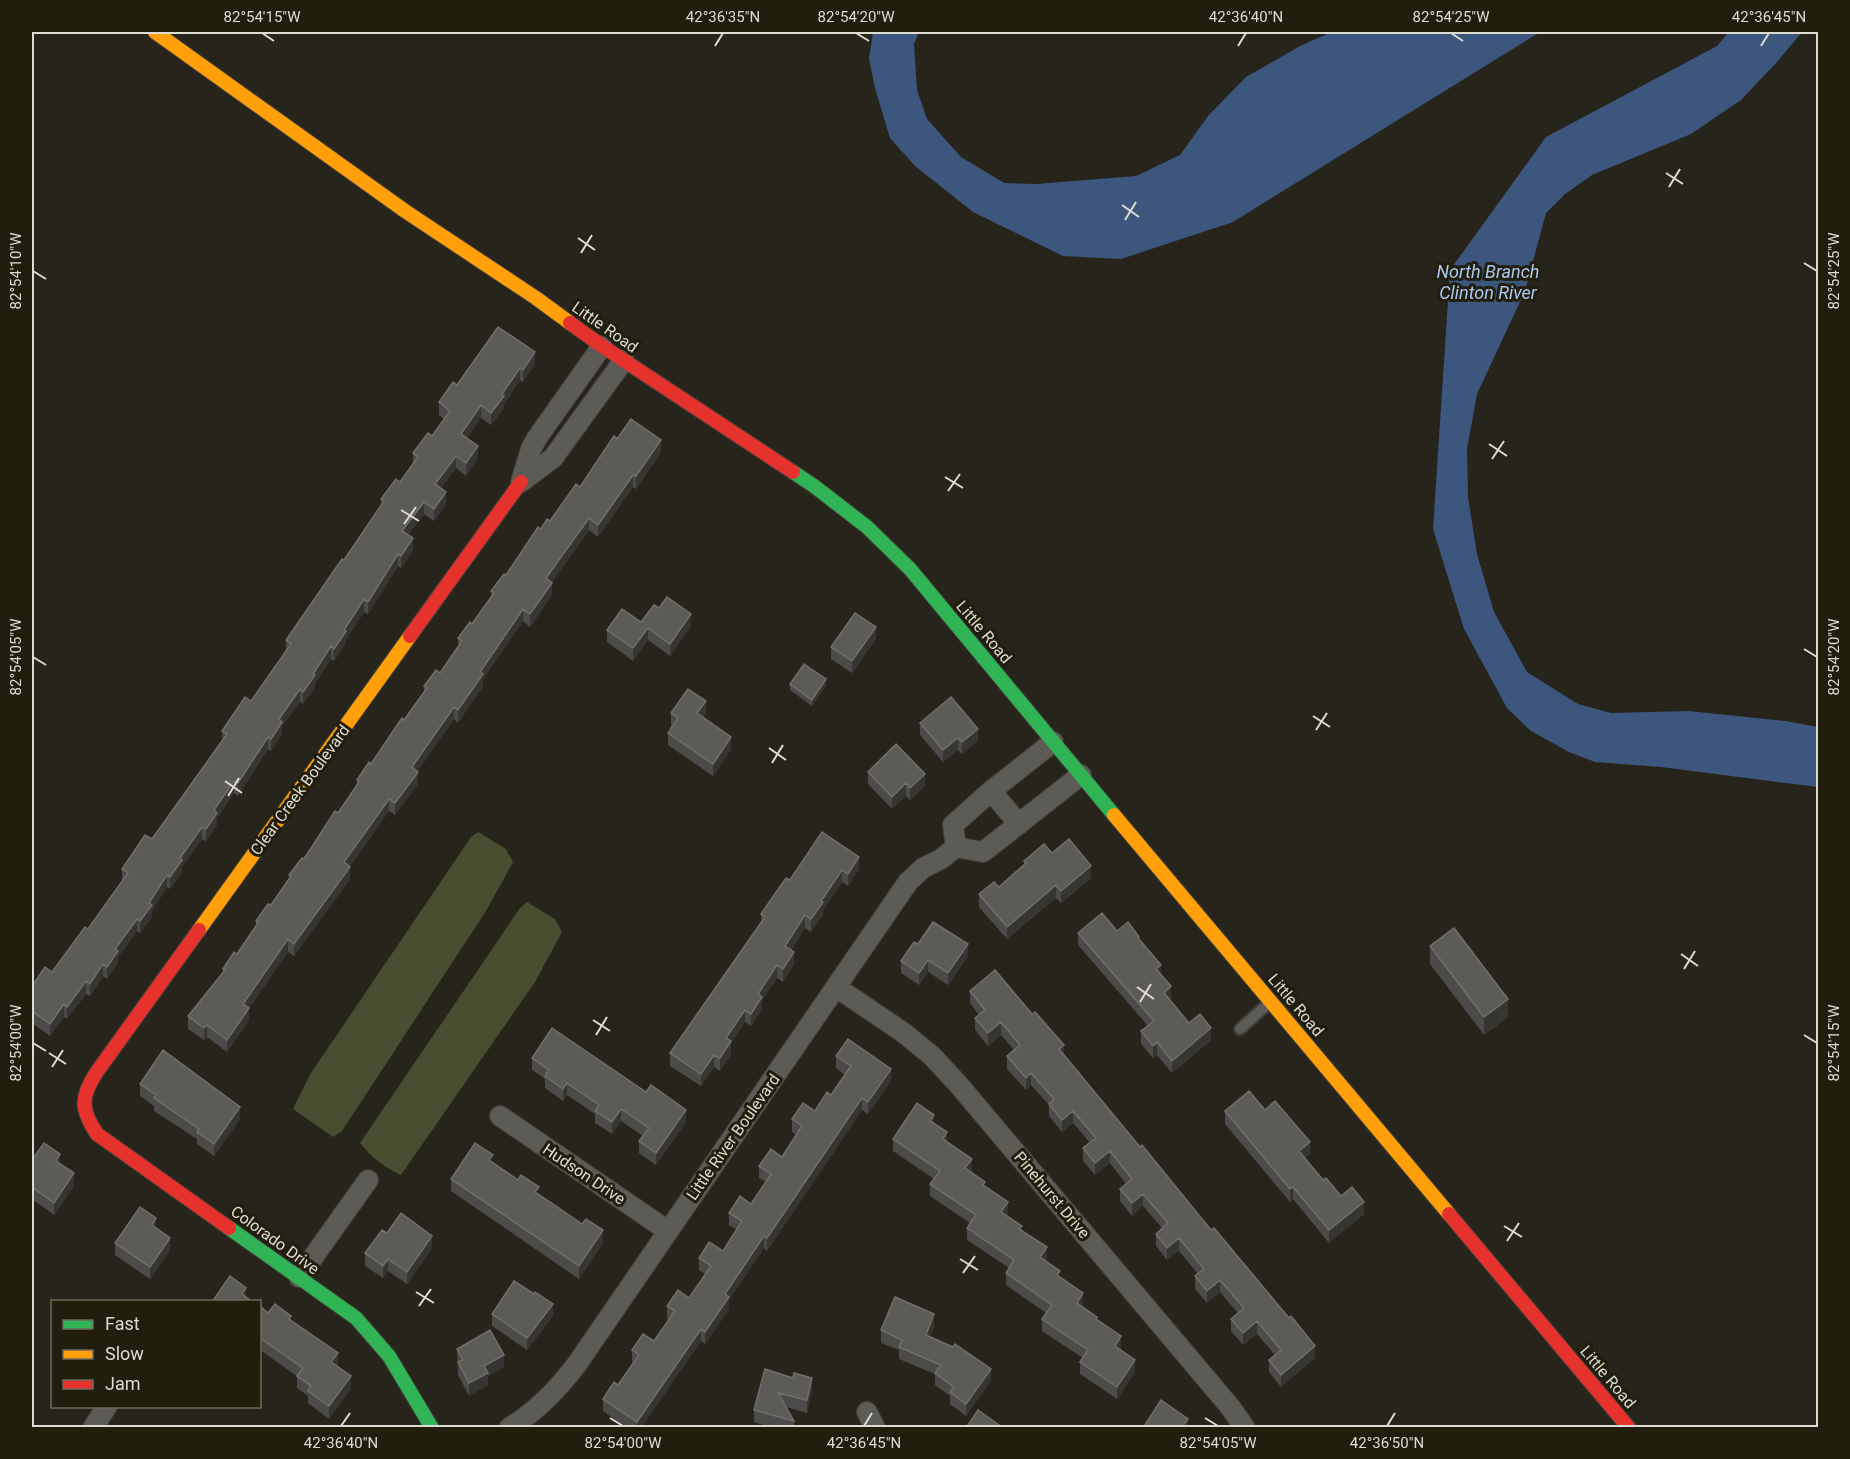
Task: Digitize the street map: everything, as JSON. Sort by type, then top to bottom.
[{"type":"street","name":"Little Road","points":[[155,32],[405,211],[536,298],[602,346],[814,486],[867,527],[910,569],[1629,1428]]},
{"type":"street","name":"Clear Creek Boulevard","points":[[521,482],[531,449],[602,346]]},
{"type":"street","name":"Clear Creek Boulevard","points":[[83,1099],[96,1073],[521,482],[553,458],[624,360]]},
{"type":"street","points":[[561,404],[581,417]]},
{"type":"street","points":[[1053,742],[991,791],[953,825],[956,847],[983,852],[1081,775]]},
{"type":"street","points":[[991,791],[1019,824]]},
{"type":"street","name":"Little River Boulevard","points":[[509,1428],[532,1411],[561,1384],[577,1364],[908,882],[923,868],[941,859],[956,847]]},
{"type":"street","name":"Pinehurst Drive","points":[[836,987],[904,1033],[932,1056],[958,1084],[1231,1408],[1245,1428]]},
{"type":"street","name":"Colorado Drive","points":[[83,1099],[84,1114],[97,1134],[356,1318],[371,1332],[400,1372],[432,1428]]},
{"type":"street","name":"Hudson Drive","points":[[500,1116],[668,1231]]},
{"type":"street","points":[[299,1278],[368,1180]]},
{"type":"street","points":[[93,1428],[106,1408]]},
{"type":"lane","points":[[1240,1029],[1272,1001]]},
{"type":"green space","points":[[478,832],[506,849],[513,862],[486,911],[342,1131],[333,1137],[293,1109],[311,1073],[471,837]]},
{"type":"green space","points":[[527,902],[555,919],[562,932],[535,982],[401,1175],[379,1162],[360,1143],[520,908]]},
{"type":"water","points":[[873,32],[919,32],[914,44],[917,90],[927,119],[961,157],[1004,183],[1036,184],[1136,176],[1180,155],[1208,116],[1246,77],[1302,45],[1332,32],[1540,32],[1233,222],[1121,259],[1063,256],[973,212],[915,166],[890,138],[869,59]]},
{"type":"water","name":"North Branch Clinton River","points":[[1729,32],[1802,32],[1741,100],[1691,134],[1592,175],[1565,194],[1546,213],[1525,291],[1477,394],[1467,449],[1468,497],[1477,554],[1494,612],[1527,672],[1578,704],[1611,713],[1689,711],[1786,721],[1818,727],[1818,787],[1661,767],[1595,762],[1569,752],[1531,731],[1507,708],[1464,629],[1433,529],[1450,270],[1546,137],[1717,46]]},
{"type":"building","points":[[498,327],[535,352],[523,370],[520,368],[491,413],[481,405],[461,434],[478,446],[466,463],[456,456],[435,484],[446,492],[434,509],[424,502],[402,531],[413,538],[401,556],[398,554],[368,602],[364,599],[344,630],[346,631],[334,649],[331,646],[303,692],[300,689],[279,719],[282,722],[271,739],[268,737],[238,783],[234,781],[214,810],[217,813],[206,829],[202,827],[180,858],[182,860],[170,877],[167,875],[149,903],[152,905],[140,921],[137,919],[115,949],[118,951],[107,967],[103,964],[90,984],[86,981],[67,1007],[64,1004],[50,1024],[32,1011],[32,986],[45,967],[52,972],[85,927],[88,929],[128,873],[122,869],[145,835],[152,839],[227,734],[222,731],[245,697],[251,701],[291,644],[286,640],[384,501],[381,499],[396,479],[400,482],[418,457],[413,453],[428,433],[432,436],[450,411],[439,402],[453,382],[457,385]]},
{"type":"building","points":[[631,419],[661,440],[636,476],[633,475],[598,525],[589,518],[546,578],[552,583],[530,614],[523,609],[480,672],[483,674],[458,710],[454,707],[412,767],[418,772],[395,803],[389,799],[344,862],[350,867],[294,944],[288,939],[243,1004],[249,1008],[227,1040],[207,1025],[204,1028],[188,1016],[225,970],[223,969],[234,952],[237,954],[258,923],[256,921],[268,904],[271,905],[291,876],[289,875],[302,858],[304,859],[335,811],[338,813],[359,782],[357,780],[369,762],[371,764],[402,718],[404,720],[427,688],[424,686],[436,670],[440,673],[462,641],[458,638],[470,622],[472,624],[494,593],[491,591],[504,574],[506,575],[538,527],[541,529],[547,519],[550,521],[576,484],[580,487],[614,436],[617,439]]},
{"type":"building","points":[[667,597],[691,614],[670,644],[648,628],[633,648],[607,630],[622,609],[641,622],[654,605],[659,608]]},
{"type":"building","points":[[855,613],[876,627],[852,661],[831,647]]},
{"type":"building","points":[[804,664],[826,679],[812,700],[790,684]]},
{"type":"building","points":[[688,689],[706,701],[697,713],[731,737],[713,764],[668,733],[678,718],[671,713]]},
{"type":"building","points":[[951,697],[978,729],[962,742],[958,738],[943,750],[920,723]]},
{"type":"building","points":[[896,744],[925,774],[910,788],[906,783],[892,797],[868,772]]},
{"type":"building","points":[[822,832],[859,857],[848,874],[842,870],[811,919],[805,915],[785,946],[794,952],[783,969],[777,965],[758,994],[762,997],[751,1014],[745,1010],[726,1038],[731,1041],[720,1058],[714,1055],[701,1074],[670,1053],[765,917],[761,914],[786,878],[790,880]]},
{"type":"building","points":[[1069,839],[1091,866],[1061,891],[1056,885],[1007,927],[979,894],[994,882],[999,887],[1044,844],[1052,853]]},
{"type":"building","points":[[1102,913],[1117,931],[1128,922],[1138,938],[1161,965],[1156,969],[1171,986],[1164,993],[1189,1023],[1200,1014],[1211,1028],[1172,1061],[1157,1042],[1153,1046],[1141,1031],[1154,1021],[1078,933]]},
{"type":"building","points":[[933,922],[968,944],[948,973],[928,960],[919,973],[901,961],[914,942],[918,944]]},
{"type":"building","points":[[1454,928],[1508,999],[1484,1017],[1430,946]]},
{"type":"building","points":[[995,970],[1032,1014],[1035,1012],[1064,1045],[1059,1049],[1140,1147],[1142,1145],[1211,1230],[1214,1228],[1315,1346],[1281,1375],[1269,1360],[1281,1350],[1257,1321],[1243,1333],[1231,1319],[1244,1308],[1220,1280],[1207,1291],[1195,1276],[1204,1269],[1179,1238],[1167,1248],[1156,1234],[1168,1223],[1143,1194],[1132,1203],[1120,1189],[1132,1179],[1110,1151],[1095,1163],[1083,1148],[1096,1138],[1073,1111],[1062,1120],[1049,1104],[1054,1099],[1031,1073],[1026,1078],[1007,1056],[1020,1045],[1001,1022],[988,1033],[975,1018],[985,1010],[970,991]]},
{"type":"building","points":[[552,1028],[646,1092],[651,1085],[686,1110],[656,1153],[639,1141],[649,1128],[621,1109],[612,1122],[595,1111],[599,1105],[567,1083],[563,1089],[545,1076],[549,1070],[532,1058]]},
{"type":"building","points":[[848,1039],[891,1069],[868,1102],[862,1098],[767,1238],[764,1236],[725,1294],[729,1297],[705,1332],[701,1329],[637,1422],[603,1399],[614,1382],[618,1385],[639,1355],[632,1350],[643,1334],[654,1341],[675,1311],[667,1306],[678,1290],[689,1298],[711,1266],[699,1258],[709,1242],[723,1251],[742,1221],[729,1213],[740,1196],[751,1204],[771,1174],[759,1166],[771,1149],[782,1157],[802,1126],[792,1119],[803,1103],[815,1111],[827,1092],[831,1095],[851,1066],[836,1056]]},
{"type":"building","points":[[163,1050],[240,1107],[214,1144],[197,1132],[199,1129],[154,1098],[156,1095],[140,1084]]},
{"type":"building","points":[[1249,1091],[1265,1110],[1275,1101],[1310,1142],[1299,1151],[1323,1180],[1326,1178],[1341,1196],[1352,1187],[1364,1202],[1329,1230],[1293,1187],[1290,1189],[1225,1111]]},
{"type":"building","points":[[917,1103],[934,1115],[930,1121],[947,1132],[943,1139],[972,1159],[965,1168],[985,1182],[983,1185],[1008,1202],[1001,1212],[1022,1226],[1019,1229],[1047,1247],[1040,1257],[1060,1271],[1057,1275],[1083,1293],[1077,1303],[1121,1336],[1115,1346],[1135,1360],[1117,1387],[1080,1362],[1088,1350],[1042,1319],[1052,1305],[1006,1273],[1014,1260],[967,1228],[976,1215],[930,1184],[940,1171],[893,1139]]},
{"type":"building","points":[[44,1143],[60,1154],[56,1161],[74,1173],[54,1203],[32,1187],[32,1160]]},
{"type":"building","points":[[475,1143],[493,1155],[489,1160],[518,1180],[521,1175],[539,1187],[535,1192],[582,1224],[586,1219],[603,1230],[579,1266],[451,1179]]},
{"type":"building","points":[[140,1207],[156,1218],[152,1225],[170,1238],[150,1267],[115,1243]]},
{"type":"building","points":[[401,1213],[432,1236],[407,1272],[388,1259],[383,1266],[365,1253],[382,1230],[387,1233]]},
{"type":"building","points":[[230,1276],[246,1288],[242,1294],[250,1300],[213,1300]]},
{"type":"building","points":[[514,1281],[553,1304],[527,1338],[492,1314]]},
{"type":"building","points":[[895,1297],[934,1314],[926,1335],[953,1347],[955,1344],[991,1369],[966,1404],[950,1392],[954,1387],[935,1373],[941,1365],[899,1347],[902,1340],[881,1330]]},
{"type":"building","points":[[275,1304],[291,1316],[289,1319],[338,1353],[331,1362],[351,1376],[329,1406],[308,1391],[311,1386],[297,1376],[303,1368],[261,1339],[261,1307],[268,1313]]},
{"type":"building","points":[[490,1330],[504,1355],[484,1366],[488,1373],[469,1383],[458,1362],[463,1360],[457,1349]]},
{"type":"building","points":[[765,1369],[793,1378],[794,1373],[812,1378],[807,1400],[778,1393],[794,1421],[754,1410]]},
{"type":"building","points":[[1161,1400],[1188,1419],[1181,1428],[1143,1428]]},
{"type":"building","points":[[978,1410],[1003,1428],[966,1428]]},
{"type":"traffic: fast","points":[[793,472],[867,527],[910,569],[1114,815]]},
{"type":"traffic: fast","points":[[229,1228],[356,1318],[389,1356],[432,1428]]},
{"type":"traffic: slow","points":[[155,32],[405,211],[570,323]]},
{"type":"traffic: slow","points":[[199,930],[410,636]]},
{"type":"traffic: slow","points":[[1114,815],[1449,1214]]},
{"type":"traffic: jam","points":[[570,323],[793,472]]},
{"type":"traffic: jam","points":[[410,636],[521,482]]},
{"type":"traffic: jam","points":[[199,930],[96,1073],[87,1090],[84,1104],[88,1118],[97,1134],[229,1228]]},
{"type":"traffic: jam","points":[[1449,1214],[1629,1428]]}]
